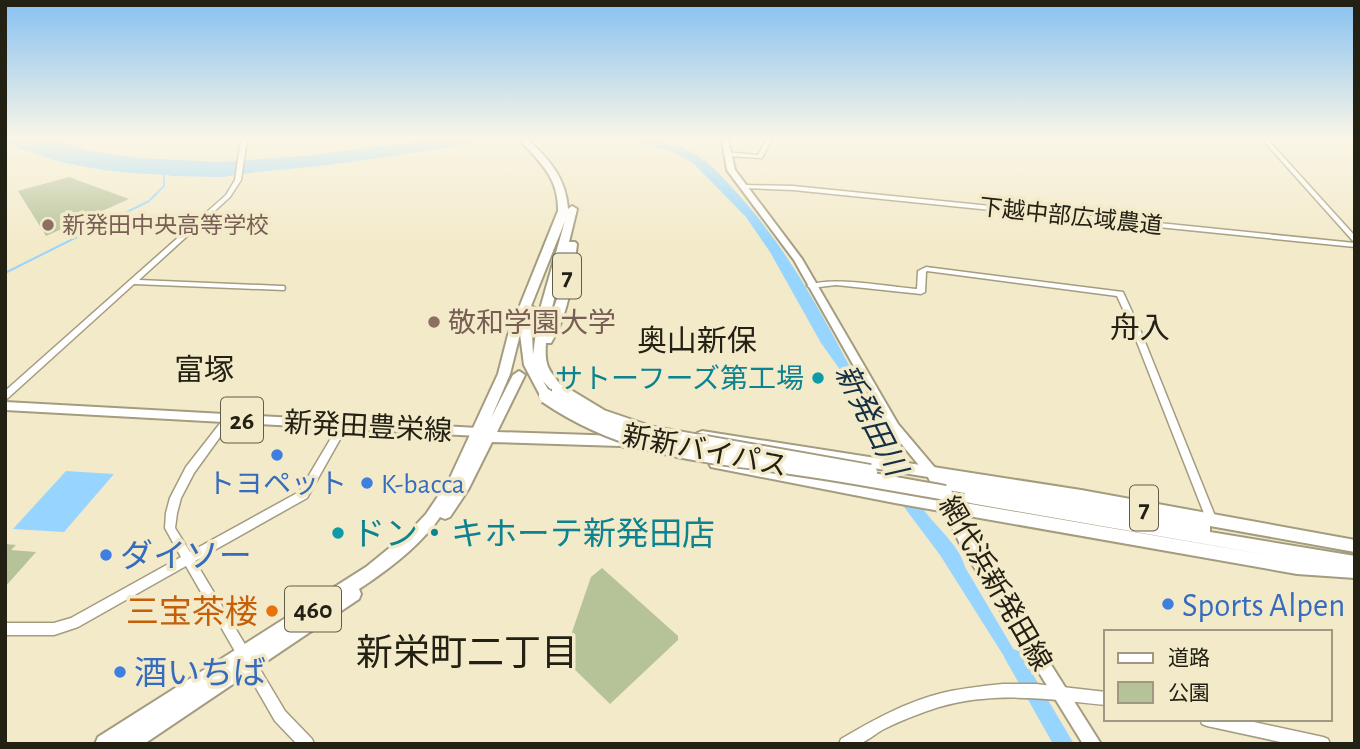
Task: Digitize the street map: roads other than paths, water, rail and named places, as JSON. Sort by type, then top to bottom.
[{"type":"highway","name":"新新バイパス","points":[[557,174],[564,187],[567,205],[555,251],[528,319],[525,349],[531,374],[553,393],[568,414],[599,429],[642,442],[709,456],[942,488]]},
{"type":"highway","name":"7","points":[[547,340],[556,323],[563,298],[575,221],[567,205]]},
{"type":"highway","name":"7","points":[[487,433],[514,335],[567,205]]},
{"type":"highway","points":[[487,433],[519,375]]},
{"type":"highway","name":"7","points":[[487,433],[709,437],[882,464],[907,468],[942,488],[1297,566],[1355,571]]},
{"type":"highway","name":"7","points":[[487,433],[621,441],[705,461],[929,502],[942,488]]},
{"type":"highway","name":"460","points":[[127,744],[372,572],[414,536],[431,518],[487,433]]},
{"type":"highway","name":"7","points":[[942,488],[1355,563]]},
{"type":"highway","name":"7","points":[[942,488],[1212,521],[1355,546]]},
{"type":"highway","name":"7","points":[[1102,516],[1355,552]]},
{"type":"highway","name":"460","points":[[105,744],[246,659]]},
{"type":"main road","name":"網代浜新発田線","points":[[735,174],[798,259],[811,286],[894,427],[942,488],[966,542],[1093,744]]},
{"type":"main road","name":"新発田豊栄線","points":[[5,407],[487,433]]},
{"type":"street","points":[[5,396],[228,196],[234,189],[238,174]]},
{"type":"street","points":[[1295,174],[1355,240]]},
{"type":"street","name":"下越中部広域農道","points":[[746,187],[806,189],[1355,245]]},
{"type":"street","points":[[811,286],[836,283],[922,292],[922,271],[926,269],[1120,294],[1212,521]]},
{"type":"street","points":[[134,282],[281,288]]},
{"type":"street","points":[[228,419],[190,472],[170,514],[170,528],[280,716],[307,744]]},
{"type":"street","points":[[5,629],[54,629],[74,623],[303,495],[343,425]]},
{"type":"street","points":[[846,744],[872,727],[934,702],[964,694],[1042,689],[1104,699]]},
{"type":"street","points":[[1216,721],[1324,744]]},
{"type":"water","points":[[704,174],[719,174],[762,222],[785,254],[902,463],[883,460],[881,452],[885,445],[853,388],[821,343],[770,252],[746,217]]},
{"type":"water","points":[[66,471],[114,474],[64,532],[13,529]]},
{"type":"water","points":[[901,503],[922,507],[958,551],[1025,669],[1012,669],[940,555]]},
{"type":"waterway","points":[[5,273],[149,201],[164,186],[164,174]]},
{"type":"waterway","name":"新発田川","points":[[1013,657],[1064,744]]},
{"type":"place","name":"新発田中央高等学校","points":[[48,225]]},
{"type":"place","name":"敬和学園大学","points":[[434,322]]},
{"type":"place","name":"サトーフーズ第工場","points":[[818,378]]},
{"type":"place","name":"トヨペット","points":[[277,455]]},
{"type":"place","name":"K-bacca","points":[[367,483]]},
{"type":"place","name":"ドン・キホーテ新発田店","points":[[338,533]]},
{"type":"place","name":"ダイソー","points":[[106,555]]},
{"type":"place","name":"Sports Alpen","points":[[1168,604]]},
{"type":"place","name":"三宝茶楼","points":[[272,611]]},
{"type":"place","name":"酒いちば","points":[[120,672]]},
{"type":"district","name":"舟入","points":[[1140,328]]},
{"type":"district","name":"奥山新保","points":[[697,341]]},
{"type":"district","name":"富塚","points":[[204,370]]},
{"type":"district","name":"新栄町二丁目","points":[[467,652]]}]
